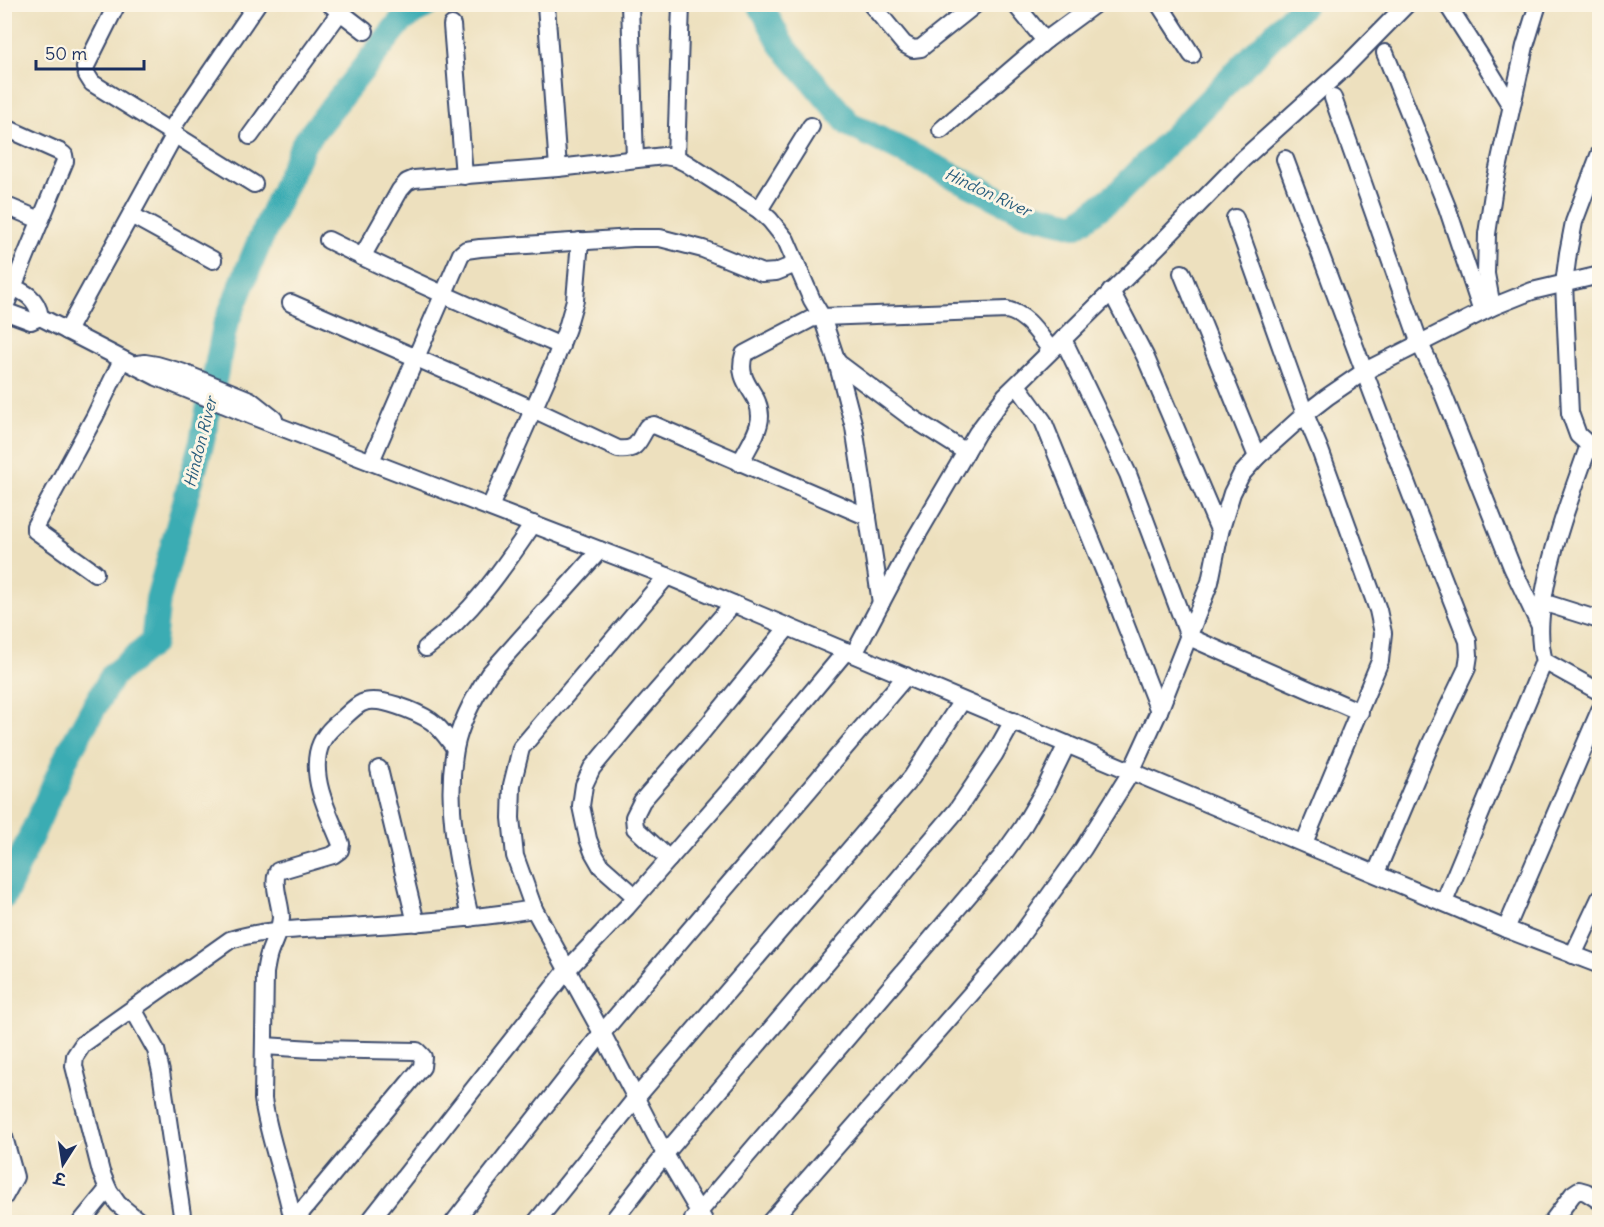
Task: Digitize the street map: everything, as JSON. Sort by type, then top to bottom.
[{"type":"street","points":[[117,4],[85,68],[92,83],[254,184]]},
{"type":"street","points":[[67,332],[131,214],[172,132],[257,4]]},
{"type":"street","points":[[630,4],[635,159]]},
{"type":"street","points":[[676,158],[681,4]]},
{"type":"street","points":[[871,4],[904,44],[913,49],[921,48],[976,4]]},
{"type":"street","points":[[1015,4],[1046,39]]},
{"type":"street","points":[[941,130],[1046,39],[1095,4]]},
{"type":"street","points":[[1159,4],[1192,55]]},
{"type":"street","points":[[369,1222],[567,970],[636,897],[850,653],[881,603],[912,544],[966,452],[1005,396],[1243,159],[1344,68],[1407,4]]},
{"type":"street","points":[[1447,4],[1511,106]]},
{"type":"street","points":[[1487,310],[1487,234],[1494,187],[1511,106],[1538,4]]},
{"type":"street","points":[[546,6],[558,168]]},
{"type":"street","points":[[250,136],[335,8],[365,31]]},
{"type":"street","points":[[452,25],[464,176]]},
{"type":"street","points":[[1385,52],[1487,310]]},
{"type":"street","points":[[1333,98],[1420,344],[1438,381],[1512,567],[1540,626]]},
{"type":"street","points":[[759,210],[811,126]]},
{"type":"street","points":[[4,127],[64,155],[63,167],[9,285],[4,310],[31,321],[40,317]]},
{"type":"street","points":[[1444,902],[1544,662],[1541,652],[1540,626],[1542,602],[1556,540],[1594,446],[1578,435],[1570,412],[1564,284],[1574,222],[1599,153]]},
{"type":"street","points":[[362,257],[400,190],[406,182],[414,179],[558,168],[664,156],[676,158],[759,210],[786,240],[812,300],[822,317],[837,362],[854,427],[881,603]]},
{"type":"street","points":[[1286,159],[1391,444],[1468,641],[1467,668],[1431,743],[1376,873]]},
{"type":"street","points":[[4,206],[40,220]]},
{"type":"street","points":[[131,214],[213,260]]},
{"type":"street","points":[[1235,218],[1378,610],[1383,633],[1380,661],[1304,843]]},
{"type":"street","points":[[371,461],[461,254],[466,250],[580,241],[660,238],[703,249],[762,273],[776,272],[796,264]]},
{"type":"street","points":[[328,240],[443,295],[561,346]]},
{"type":"street","points":[[490,507],[561,346],[575,300],[580,241]]},
{"type":"street","points":[[1182,273],[1257,457]]},
{"type":"street","points":[[770,1222],[1013,946],[1083,849],[1131,772],[1159,711],[1210,582],[1220,532],[1232,493],[1241,475],[1257,457],[1305,414],[1365,371],[1487,310],[1532,291],[1599,275]]},
{"type":"street","points":[[9,285],[32,298],[38,307],[40,317],[67,332],[157,377],[251,408]]},
{"type":"street","points":[[1111,291],[1145,356],[1220,532]]},
{"type":"street","points":[[291,303],[533,409],[618,449],[633,449],[647,427],[654,425],[868,516]]},
{"type":"street","points":[[740,463],[758,428],[760,416],[758,406],[741,374],[744,354],[811,320],[822,317],[1007,310],[1016,312],[1057,345],[1128,474],[1189,637],[1360,712]]},
{"type":"street","points":[[128,362],[145,363],[181,372],[251,408],[284,428],[667,576],[1506,929],[1599,965]]},
{"type":"street","points":[[95,573],[35,530],[35,526],[103,400],[128,362]]},
{"type":"street","points":[[837,362],[909,416],[966,452]]},
{"type":"street","points":[[1017,385],[1043,422],[1159,711]]},
{"type":"street","points":[[426,648],[458,622],[481,597],[533,524]]},
{"type":"street","points":[[470,918],[455,844],[451,810],[455,748],[466,715],[489,674],[600,550]]},
{"type":"street","points":[[667,576],[521,748],[512,785],[511,818],[515,856],[534,909],[602,1033],[698,1219],[1002,856],[1046,789],[1067,744]]},
{"type":"street","points":[[1542,602],[1599,619]]},
{"type":"street","points":[[636,897],[601,866],[593,852],[581,806],[585,785],[592,768],[733,604]]},
{"type":"street","points":[[669,859],[635,828],[634,817],[642,801],[788,627]]},
{"type":"street","points":[[1544,662],[1599,692]]},
{"type":"street","points":[[454,1222],[602,1033],[906,676]]},
{"type":"street","points":[[293,1222],[283,1176],[266,1119],[263,1099],[265,973],[268,955],[281,918],[275,880],[278,871],[333,855],[340,850],[341,844],[317,776],[321,741],[330,729],[363,702],[374,700],[416,713],[432,722],[455,748]]},
{"type":"street","points":[[536,1222],[636,1098],[912,777],[962,701]]},
{"type":"street","points":[[1506,929],[1599,710]]},
{"type":"street","points":[[612,1222],[665,1154],[957,810],[994,755],[1012,721]]},
{"type":"street","points":[[379,769],[416,923]]},
{"type":"street","points":[[1573,955],[1599,898]]},
{"type":"street","points":[[140,1222],[118,1204],[101,1172],[74,1066],[75,1056],[83,1044],[230,940],[278,931],[416,923],[492,916],[534,909]]},
{"type":"street","points":[[133,1009],[156,1050],[183,1222]]},
{"type":"street","points":[[264,1046],[417,1051],[423,1057],[422,1067],[293,1222]]},
{"type":"street","points":[[4,1137],[15,1177],[4,1197]]},
{"type":"street","points":[[81,1222],[108,1189]]},
{"type":"street","points":[[1552,1222],[1573,1194],[1579,1190],[1599,1201]]},
{"type":"waterway","name":"Hindon River","points":[[4,896],[68,754],[113,675],[153,643],[158,599],[202,441],[225,326],[258,245],[304,143],[401,21],[428,4]]},
{"type":"waterway","name":"Hindon River","points":[[760,4],[782,45],[849,124],[1027,213],[1076,225],[1116,195],[1304,4]]}]
